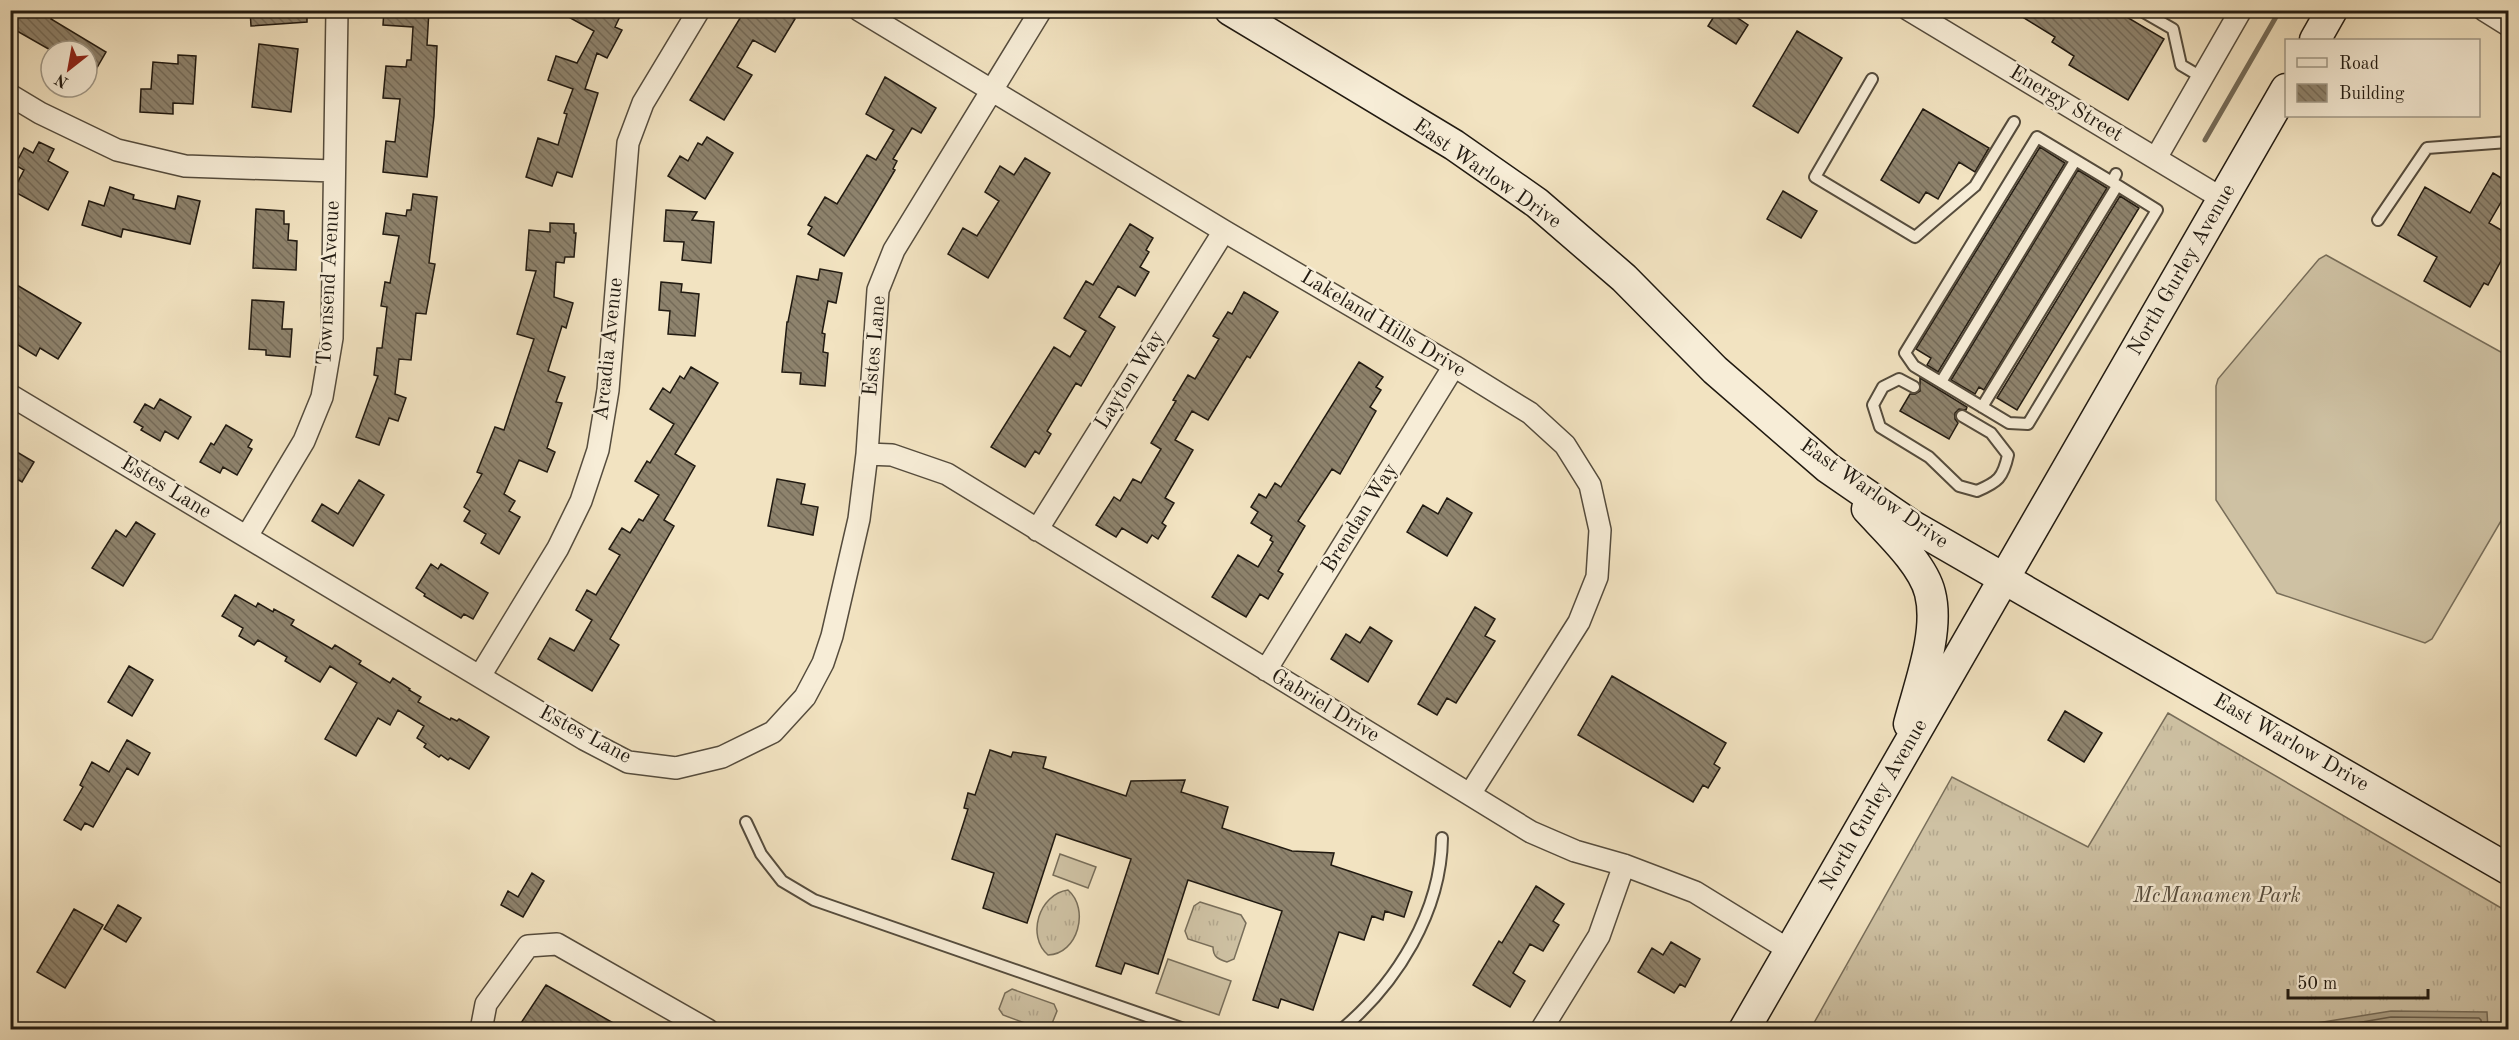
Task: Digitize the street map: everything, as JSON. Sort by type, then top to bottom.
[{"type":"street","name":"Townsend Avenue","points":[[247,536],[304,441],[322,397],[332,338],[337,10]]},
{"type":"street","name":"Arcadia Avenue","points":[[480,676],[558,548],[581,501],[594,460],[608,390],[628,143],[643,103],[699,10]]},
{"type":"street","name":"Lakeland Hills Drive","points":[[859,10],[1224,231],[1454,366],[1530,413],[1565,445],[1590,485],[1600,530],[1597,576],[1579,622],[1470,794]]},
{"type":"street","name":"Estes Lane","points":[[10,395],[584,739],[628,762],[676,768],[722,757],[774,732],[805,698],[823,663],[832,636],[859,519],[867,454],[878,290],[894,250],[1041,10]]},
{"type":"street","name":"East Warlow Drive","points":[[1230,10],[1454,145],[1537,203],[1624,278],[1715,370],[1828,468],[1911,525],[2172,673],[2508,869]]},
{"type":"street","name":"Energy Street","points":[[1909,10],[1935,17],[2223,199]]},
{"type":"street","points":[[2156,158],[2241,10]]},
{"type":"street","points":[[2315,39],[2332,10]]},
{"type":"street","points":[[2484,10],[2508,25]]},
{"type":"street","name":"North Gurley Avenue","points":[[1744,1029],[2005,580],[2285,91]]},
{"type":"street","points":[[10,95],[117,150],[185,166],[334,171]]},
{"type":"street","name":"Layton Way","points":[[1037,530],[1224,231]]},
{"type":"street","name":"Brendan Way","points":[[1266,670],[1454,366]]},
{"type":"street","name":"Gabriel Drive","points":[[867,454],[892,455],[947,474],[1531,832],[1575,851],[1624,865],[1695,892],[1789,950]]},
{"type":"street","points":[[1828,468],[1892,535],[1922,573],[1930,593],[1933,631],[1900,759]]},
{"type":"street","points":[[1541,1029],[1599,936],[1624,865]]},
{"type":"street","points":[[481,1029],[486,1004],[528,946],[557,944],[708,1029]]},
{"type":"lane","points":[[2140,10],[2173,29],[2181,65],[2203,78]]},
{"type":"lane","points":[[1872,79],[1815,177],[1915,237],[1975,186],[2014,122]]},
{"type":"lane","points":[[2037,137],[2115,181],[2157,210],[2028,424],[2009,423],[1914,366],[1905,353],[2037,137]]},
{"type":"lane","points":[[2378,220],[2427,148],[2508,142]]},
{"type":"lane","points":[[1941,382],[2075,160]]},
{"type":"lane","points":[[1982,407],[2115,181]]},
{"type":"lane","points":[[1914,387],[1899,380],[1883,387],[1873,405],[1880,427],[1929,457],[1959,486],[1977,492],[1993,485],[2004,473],[2008,455],[1991,433],[1962,416]]},
{"type":"lane","points":[[746,822],[760,854],[782,881],[814,900],[1187,1029]]},
{"type":"lane","points":[[1341,1029],[1365,1010],[1393,974],[1418,936],[1436,886],[1442,855],[1442,838]]},
{"type":"green space","points":[[2326,255],[2508,356],[2508,509],[2432,639],[2425,643],[2277,593],[2216,500],[2216,386],[2218,379],[2319,259]]},
{"type":"green space","name":"McManamen Park","points":[[2168,713],[2508,912],[2508,1029],[1810,1030],[1952,777],[2088,847]]},
{"type":"green space","points":[[1060,854],[1096,867],[1088,888],[1053,875]]},
{"type":"green space","points":[[1068,890],[1075,898],[1078,908],[1078,929],[1067,947],[1058,953],[1048,955],[1041,947],[1038,937],[1039,917],[1043,907],[1050,899]]},
{"type":"green space","points":[[1200,902],[1241,915],[1246,923],[1234,959],[1227,962],[1221,960],[1215,955],[1213,947],[1188,939],[1185,931],[1194,906]]},
{"type":"green space","points":[[1168,959],[1231,981],[1219,1015],[1156,993]]},
{"type":"green space","points":[[1012,989],[1054,1004],[1057,1011],[1051,1026],[1041,1029],[1003,1015],[999,1009],[1005,993]]},
{"type":"water","points":[[2391,1011],[2487,1012],[2488,1029],[2280,1029]]},
{"type":"building","points":[[10,10],[43,10],[53,16],[51,19],[84,39],[39,39],[39,44],[10,27]]},
{"type":"building","points":[[250,10],[307,10],[307,22],[251,26]]},
{"type":"building","points":[[384,10],[429,10],[427,45],[437,46],[434,116],[427,177],[383,172],[386,141],[395,142],[400,99],[383,98],[386,66],[406,67],[407,60],[411,60],[413,27],[383,25]]},
{"type":"building","points":[[556,10],[623,10],[615,27],[622,30],[607,58],[597,53],[585,89],[598,93],[572,177],[557,172],[552,186],[526,177],[538,138],[558,145],[567,114],[564,113],[573,89],[548,80],[556,56],[577,63],[594,31]]},
{"type":"building","points":[[745,10],[781,10],[795,19],[775,52],[753,40],[737,67],[752,75],[724,120],[690,100]]},
{"type":"building","points":[[1718,10],[1726,10],[1748,25],[1736,44],[1708,26]]},
{"type":"building","points":[[2011,10],[2115,10],[2164,39],[2128,100],[2069,65],[2074,56],[2052,42],[2055,37]]},
{"type":"building","points":[[1797,31],[1842,58],[1798,133],[1753,106]]},
{"type":"building","points":[[259,44],[298,49],[291,112],[252,107]]},
{"type":"building","points":[[99,48],[106,52],[99,64]]},
{"type":"building","points":[[178,55],[196,56],[193,104],[173,103],[173,114],[140,112],[141,89],[151,89],[153,62],[178,64]]},
{"type":"building","points":[[885,77],[936,108],[921,133],[912,128],[893,159],[897,161],[893,169],[895,170],[844,256],[808,234],[812,227],[808,225],[825,197],[837,204],[867,155],[876,160],[894,130],[866,114]]},
{"type":"building","points":[[1923,109],[1989,148],[1975,172],[1959,162],[1938,199],[1926,192],[1919,203],[1881,180]]},
{"type":"building","points":[[707,137],[733,153],[705,199],[668,176],[680,156],[688,161],[698,143],[702,145]]},
{"type":"building","points":[[39,142],[54,149],[48,161],[68,172],[48,210],[13,191],[24,170],[15,165],[24,148],[33,153]]},
{"type":"building","points":[[2040,147],[2065,163],[1938,372],[1927,365],[1931,358],[1916,349]]},
{"type":"building","points":[[1025,158],[1050,173],[988,278],[948,254],[963,228],[977,236],[999,201],[985,192],[1000,166],[1014,175]]},
{"type":"building","points":[[2078,170],[2107,188],[1984,390],[1979,387],[1975,394],[1951,380]]},
{"type":"building","points":[[2493,173],[2508,182],[2508,190],[2489,223],[2508,234],[2508,248],[2488,285],[2484,283],[2470,307],[2424,281],[2437,257],[2398,235],[2425,187],[2470,213]]},
{"type":"building","points":[[110,187],[134,195],[133,199],[175,209],[178,196],[200,201],[190,244],[123,229],[121,237],[82,225],[89,201],[104,206]]},
{"type":"building","points":[[1783,191],[1817,211],[1801,238],[1767,219]]},
{"type":"building","points":[[413,194],[437,197],[429,263],[435,264],[426,314],[416,313],[411,360],[399,359],[395,394],[406,398],[398,421],[389,418],[379,445],[356,437],[378,376],[374,375],[377,348],[382,348],[387,307],[381,306],[385,282],[390,283],[399,236],[383,234],[386,213],[406,216],[407,210],[411,210]]},
{"type":"building","points":[[2120,196],[2139,208],[2017,410],[1997,398]]},
{"type":"building","points":[[256,209],[284,211],[284,224],[289,224],[288,240],[297,241],[296,270],[253,268]]},
{"type":"building","points":[[666,210],[697,212],[692,220],[714,222],[711,263],[682,260],[684,242],[664,241]]},
{"type":"building","points":[[550,223],[574,224],[574,233],[576,233],[574,257],[565,257],[564,263],[556,262],[554,297],[573,303],[566,328],[562,326],[548,371],[565,377],[556,402],[562,403],[547,448],[555,452],[547,472],[519,460],[504,494],[515,501],[509,511],[520,517],[499,554],[481,543],[486,534],[464,521],[470,511],[464,507],[482,474],[477,472],[495,427],[504,430],[534,339],[517,334],[536,271],[526,270],[529,230],[550,232]]},
{"type":"building","points":[[1130,224],[1153,238],[1146,250],[1149,252],[1140,267],[1149,272],[1135,296],[1118,286],[1099,317],[1115,327],[1081,386],[1076,383],[1047,431],[1051,434],[1039,454],[1035,451],[1025,467],[991,447],[1054,347],[1070,357],[1086,331],[1064,318],[1086,281],[1093,285]]},
{"type":"building","points":[[820,269],[842,273],[836,303],[828,301],[822,333],[825,334],[823,352],[828,353],[825,386],[800,384],[801,373],[782,372],[787,322],[797,276],[818,280]]},
{"type":"building","points":[[10,281],[81,323],[58,359],[40,348],[36,356],[10,340]]},
{"type":"building","points":[[661,282],[682,284],[681,292],[699,294],[695,336],[668,334],[670,311],[659,310]]},
{"type":"building","points":[[1244,292],[1278,312],[1250,358],[1247,356],[1208,420],[1192,411],[1175,440],[1193,450],[1165,498],[1174,503],[1162,523],[1166,526],[1158,539],[1152,535],[1147,543],[1122,528],[1116,537],[1096,525],[1114,497],[1120,501],[1133,479],[1141,483],[1161,449],[1151,443],[1176,401],[1173,400],[1188,375],[1195,379],[1219,339],[1213,336],[1228,312],[1232,314]]},
{"type":"building","points":[[252,300],[284,302],[282,329],[292,329],[290,357],[266,355],[266,350],[249,349]]},
{"type":"building","points":[[1359,362],[1383,377],[1376,387],[1381,390],[1370,407],[1376,411],[1340,474],[1332,469],[1298,521],[1305,526],[1278,571],[1283,574],[1268,599],[1260,594],[1246,617],[1212,597],[1238,555],[1258,567],[1273,542],[1270,540],[1272,536],[1251,523],[1258,512],[1251,507],[1259,494],[1266,498],[1275,483],[1281,487]]},
{"type":"building","points":[[691,367],[718,383],[675,454],[695,466],[664,520],[674,526],[610,639],[619,645],[592,691],[538,659],[550,638],[574,651],[592,620],[576,610],[587,590],[596,595],[620,555],[609,549],[622,528],[630,533],[639,519],[643,521],[659,495],[635,481],[647,461],[650,463],[674,424],[650,409],[663,388],[670,393],[680,376],[684,379]]},
{"type":"building","points":[[1920,378],[1967,407],[1966,410],[1959,409],[1955,413],[1958,423],[1949,439],[1900,411],[1910,394],[1920,391]]},
{"type":"building","points":[[160,399],[191,417],[178,439],[165,431],[160,441],[141,430],[143,427],[134,422],[145,404],[154,409]]},
{"type":"building","points":[[226,425],[252,440],[248,447],[252,449],[237,475],[223,467],[220,473],[200,462],[211,443],[214,445]]},
{"type":"building","points":[[10,448],[34,462],[22,482],[10,475]]},
{"type":"building","points":[[777,479],[805,484],[801,504],[818,507],[813,535],[768,526]]},
{"type":"building","points":[[359,480],[384,495],[353,546],[312,521],[322,504],[338,514]]},
{"type":"building","points":[[1447,498],[1472,513],[1447,556],[1407,532],[1423,505],[1438,514]]},
{"type":"building","points":[[136,522],[155,534],[123,586],[92,568],[116,530],[126,537]]},
{"type":"building","points":[[431,564],[438,569],[441,564],[488,593],[473,619],[464,614],[461,618],[424,596],[425,594],[416,588]]},
{"type":"building","points":[[235,595],[256,607],[258,603],[294,620],[291,625],[332,649],[335,645],[361,661],[359,664],[390,683],[393,678],[410,689],[421,697],[418,702],[450,720],[451,718],[457,721],[459,719],[489,737],[469,769],[450,758],[448,760],[441,755],[439,757],[424,747],[426,744],[417,738],[424,726],[398,710],[390,725],[378,718],[356,756],[325,739],[357,683],[330,666],[320,682],[285,661],[287,657],[258,640],[254,645],[239,636],[243,628],[222,616]]},
{"type":"building","points":[[1475,607],[1495,619],[1485,636],[1495,641],[1456,703],[1447,698],[1437,715],[1418,704]]},
{"type":"building","points":[[1370,627],[1392,641],[1368,682],[1331,659],[1346,634],[1360,643]]},
{"type":"building","points":[[129,666],[153,680],[132,716],[108,702]]},
{"type":"building","points":[[1612,676],[1726,743],[1714,764],[1720,768],[1708,788],[1703,785],[1693,802],[1578,735]]},
{"type":"building","points":[[2065,711],[2102,733],[2084,762],[2048,740]]},
{"type":"building","points":[[127,740],[150,753],[138,775],[127,768],[93,827],[85,823],[81,830],[64,820],[83,787],[80,785],[92,762],[109,772]]},
{"type":"building","points":[[990,750],[1011,757],[1013,752],[1046,757],[1043,768],[1126,796],[1131,781],[1185,780],[1181,792],[1228,807],[1222,828],[1292,851],[1334,853],[1331,865],[1412,892],[1404,917],[1385,911],[1383,920],[1372,916],[1364,940],[1339,932],[1313,1010],[1281,999],[1278,1008],[1253,1000],[1282,911],[1188,880],[1158,974],[1125,963],[1121,974],[1096,966],[1131,859],[1056,834],[1027,923],[983,908],[994,873],[952,859],[968,809],[964,808],[968,793],[975,795]]},
{"type":"building","points":[[532,873],[544,881],[523,917],[501,905],[508,891],[518,897]]},
{"type":"building","points":[[1536,886],[1564,904],[1553,921],[1559,925],[1543,951],[1530,944],[1513,973],[1525,981],[1510,1007],[1473,985],[1499,941],[1502,943]]},
{"type":"building","points":[[118,905],[141,918],[126,942],[104,929]]},
{"type":"building","points":[[74,909],[103,925],[65,988],[37,972]]},
{"type":"building","points":[[1671,942],[1700,959],[1685,987],[1680,984],[1674,993],[1638,972],[1652,948],[1663,955]]},
{"type":"building","points":[[546,985],[624,1029],[517,1029]]},
{"type":"waterway","points":[[2205,140],[2280,10]]}]
